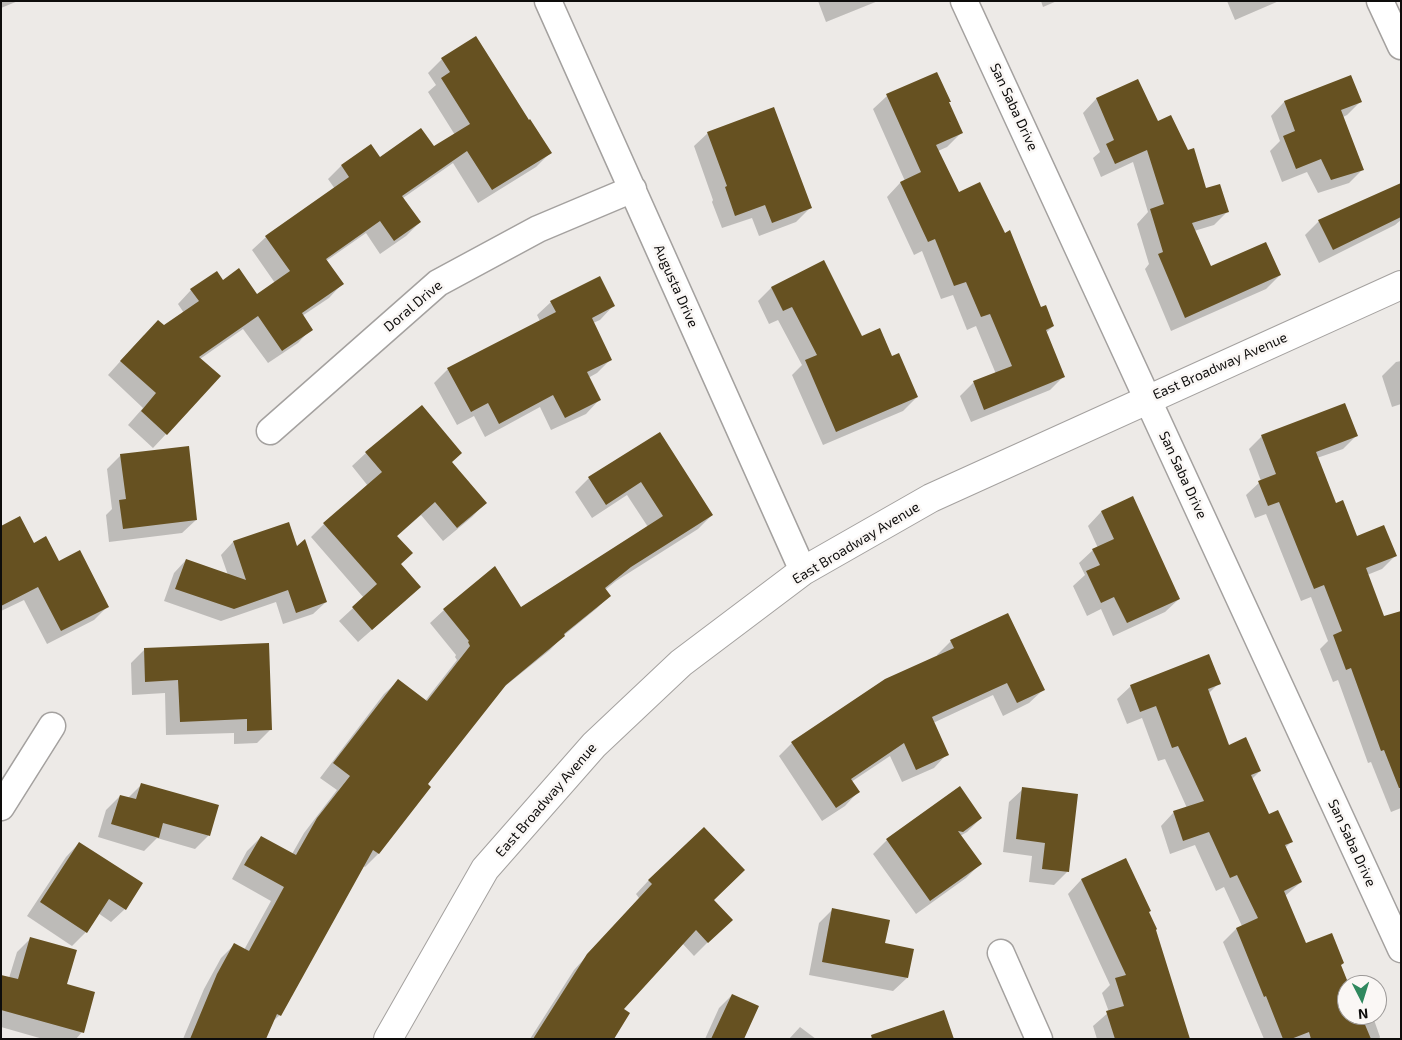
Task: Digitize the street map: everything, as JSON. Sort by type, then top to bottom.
[{"type":"street","name":"Augusta Drive","points":[[548,1],[803,571]]},
{"type":"street","name":"San Saba Drive","points":[[964,1],[1401,949]]},
{"type":"street","points":[[1380,1],[1401,46]]},
{"type":"street","name":"Doral Drive","points":[[270,431],[438,283],[538,229],[633,189]]},
{"type":"street","name":"East Broadway Avenue","points":[[388,1039],[485,869],[594,745],[681,663],[803,571],[931,498],[1401,285]]},
{"type":"street","points":[[1,807],[52,726]]},
{"type":"street","points":[[1001,953],[1039,1039]]},
{"type":"building","points":[[476,36],[552,153],[492,190],[467,151],[402,196],[421,222],[394,241],[380,221],[326,259],[344,284],[302,313],[313,330],[282,351],[258,316],[199,357],[221,376],[167,435],[141,411],[156,393],[120,361],[158,320],[164,325],[199,301],[190,289],[217,271],[223,280],[239,268],[257,294],[290,271],[265,236],[349,177],[341,165],[371,144],[380,157],[421,128],[434,146],[470,124],[441,78],[450,72],[441,58]]},
{"type":"building","points":[[937,72],[963,133],[936,145],[959,192],[980,182],[1005,233],[1010,230],[1041,307],[1046,305],[1054,326],[1046,330],[1065,377],[984,410],[973,381],[1012,366],[990,314],[981,317],[966,282],[954,286],[935,239],[928,242],[900,182],[921,172],[886,94]]},
{"type":"building","points":[[1351,75],[1362,102],[1341,110],[1364,170],[1331,180],[1321,159],[1296,169],[1283,136],[1295,131],[1284,101]]},
{"type":"building","points":[[1138,79],[1158,121],[1171,115],[1188,150],[1194,148],[1206,188],[1220,184],[1229,212],[1192,223],[1211,266],[1266,242],[1281,275],[1185,318],[1158,254],[1163,252],[1150,209],[1164,204],[1147,150],[1115,164],[1106,144],[1114,140],[1096,98]]},
{"type":"building","points":[[774,107],[812,208],[772,223],[765,205],[735,216],[725,187],[727,186],[707,132]]},
{"type":"building","points":[[1401,183],[1401,217],[1333,250],[1318,220]]},
{"type":"building","points":[[824,260],[862,336],[880,328],[892,356],[899,353],[918,397],[836,432],[805,360],[817,355],[792,307],[783,311],[771,287]]},
{"type":"building","points":[[600,276],[615,306],[592,318],[612,360],[587,372],[601,400],[565,418],[553,395],[499,424],[488,403],[471,412],[447,368],[556,312],[550,301]]},
{"type":"building","points":[[1345,403],[1358,436],[1316,452],[1336,503],[1343,500],[1357,536],[1384,525],[1397,556],[1366,568],[1384,616],[1401,611],[1401,788],[1399,788],[1384,750],[1381,751],[1351,668],[1346,670],[1333,635],[1342,631],[1324,585],[1314,589],[1279,502],[1268,506],[1258,481],[1276,474],[1261,435]]},
{"type":"building","points":[[422,405],[462,453],[452,462],[487,503],[457,528],[435,502],[397,536],[413,553],[401,564],[421,587],[372,630],[352,607],[377,584],[323,523],[382,472],[365,452]]},
{"type":"building","points":[[660,432],[713,515],[631,567],[605,588],[611,596],[506,685],[428,784],[431,787],[379,854],[373,850],[281,1016],[277,1014],[266,1039],[190,1039],[217,974],[234,943],[249,951],[284,887],[244,865],[261,836],[296,855],[317,818],[350,776],[333,763],[398,679],[427,701],[470,646],[469,641],[443,609],[495,566],[521,607],[663,516],[641,482],[606,505],[588,477]]},
{"type":"building","points":[[189,446],[197,520],[123,529],[119,500],[126,499],[120,454]]},
{"type":"building","points":[[1133,496],[1180,599],[1127,623],[1114,597],[1101,603],[1086,571],[1100,565],[1092,549],[1114,539],[1101,511]]},
{"type":"building","points":[[20,516],[34,543],[46,536],[59,561],[80,550],[109,607],[61,631],[38,587],[1,606],[1,526]]},
{"type":"building","points":[[289,522],[297,546],[305,539],[327,602],[296,613],[288,590],[234,609],[175,589],[186,559],[246,580],[233,541]]},
{"type":"building","points":[[1008,613],[1045,690],[1017,703],[1007,683],[932,717],[949,755],[916,770],[904,743],[851,779],[860,792],[836,808],[791,742],[885,679],[954,648],[950,640]]},
{"type":"building","points":[[269,643],[272,730],[247,731],[247,719],[180,722],[178,680],[145,682],[144,648]]},
{"type":"building","points":[[1209,654],[1221,684],[1208,689],[1229,745],[1246,737],[1261,771],[1251,775],[1269,814],[1278,810],[1293,842],[1285,845],[1302,882],[1284,891],[1306,943],[1332,933],[1344,963],[1341,965],[1345,975],[1337,975],[1337,1025],[1365,1025],[1371,1039],[1311,1039],[1309,1032],[1291,1039],[1283,1039],[1236,928],[1258,918],[1237,875],[1230,878],[1209,832],[1183,841],[1173,811],[1204,801],[1178,746],[1172,748],[1156,706],[1140,712],[1130,685]]},
{"type":"building","points":[[141,783],[219,805],[210,836],[163,823],[159,838],[111,824],[120,795],[136,799]]},
{"type":"building","points":[[960,786],[982,818],[963,832],[958,831],[982,864],[930,901],[886,839]]},
{"type":"building","points":[[1022,787],[1078,794],[1069,872],[1042,869],[1045,843],[1016,839]]},
{"type":"building","points":[[704,827],[745,870],[714,900],[733,920],[708,943],[696,930],[624,1009],[630,1013],[614,1039],[533,1039],[587,954],[652,884],[648,880]]},
{"type":"building","points":[[79,842],[143,883],[126,910],[109,899],[87,933],[40,902]]},
{"type":"building","points":[[1126,858],[1151,911],[1149,912],[1157,929],[1190,1039],[1115,1039],[1106,1011],[1124,1006],[1115,978],[1126,975],[1081,879]]},
{"type":"building","points":[[832,908],[890,920],[885,943],[914,949],[908,978],[822,962]]},
{"type":"building","points":[[30,937],[77,950],[67,984],[95,992],[84,1033],[1,1010],[1,975],[18,979]]},
{"type":"building","points":[[732,994],[759,1006],[744,1039],[711,1039]]},
{"type":"building","points":[[944,1010],[954,1039],[872,1039],[871,1035]]}]
